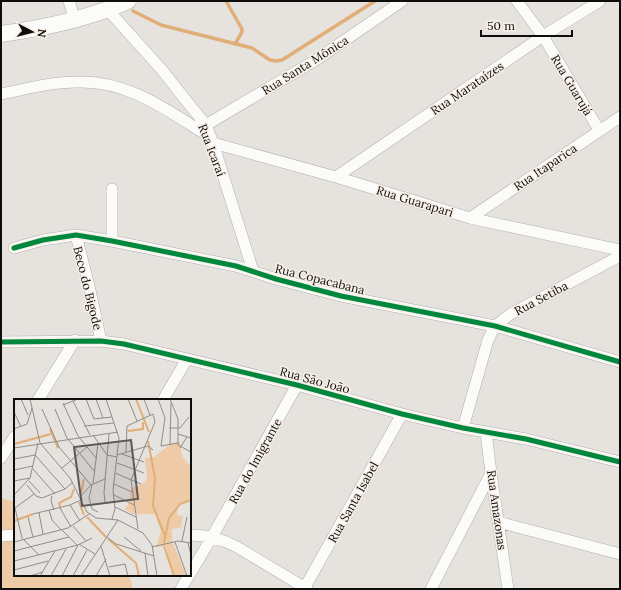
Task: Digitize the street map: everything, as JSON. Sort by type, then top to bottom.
[{"type":"street","points":[[69,1],[75,20]]},
{"type":"street","points":[[1,34],[75,20],[108,10],[128,1]]},
{"type":"street","name":"Rua Santa Mônica","points":[[206,125],[316,60],[402,1]]},
{"type":"street","name":"Rua Guarujá","points":[[517,1],[543,36],[599,130]]},
{"type":"street","name":"Rua Marataízes","points":[[336,177],[543,36],[600,1]]},
{"type":"street","name":"Rua Icaraí","points":[[108,10],[162,70],[206,125],[253,271]]},
{"type":"street","name":"Rua Guarapari","points":[[1,94],[77,82],[94,83],[136,92],[156,102],[211,140],[470,218],[620,250]]},
{"type":"street","name":"Rua Itaparica","points":[[470,218],[620,117]]},
{"type":"street","points":[[112,189],[112,241]]},
{"type":"street","name":"Rua Copacabana","points":[[14,248],[43,240],[76,235],[112,241],[236,266],[276,279],[341,296],[495,326],[620,362]]},
{"type":"street","name":"Beco do Bigode","points":[[76,235],[101,341]]},
{"type":"street","name":"Rua Setiba","points":[[463,428],[488,340],[495,326],[509,315],[620,256]]},
{"type":"street","points":[[39,399],[75,340]]},
{"type":"street","name":"Rua São João","points":[[1,342],[75,340],[124,344],[297,385],[402,414],[463,428],[526,439],[620,462]]},
{"type":"street","points":[[165,399],[187,360]]},
{"type":"street","name":"Rua do Imigrante","points":[[191,572],[297,385]]},
{"type":"street","name":"Rua Santa Isabel","points":[[305,588],[402,414]]},
{"type":"street","name":"Rua Amazonas","points":[[486,432],[508,589]]},
{"type":"street","points":[[1,458],[14,438]]},
{"type":"street","points":[[432,589],[491,473]]},
{"type":"street","points":[[498,522],[620,554]]},
{"type":"street","points":[[1,536],[14,535]]},
{"type":"street","points":[[191,535],[212,537],[237,547],[305,588]]},
{"type":"street","name":"Rua do Imigrante","points":[[181,589],[189,576]]},
{"type":"shaded area","points":[[1,498],[14,502],[14,576],[129,576],[133,589],[1,589]]},
{"type":"waterway","points":[[226,1],[242,29],[242,32],[235,44]]},
{"type":"waterway","points":[[133,11],[161,25],[252,48],[270,60],[276,61],[282,60],[375,1]]},
{"type":"cycle path","points":[[14,248],[43,240],[76,235],[112,241],[236,266],[276,279],[341,296],[495,326],[620,362]]},
{"type":"cycle path","points":[[1,342],[101,341],[124,344],[297,385],[402,414],[463,428],[526,439],[620,462]]}]
